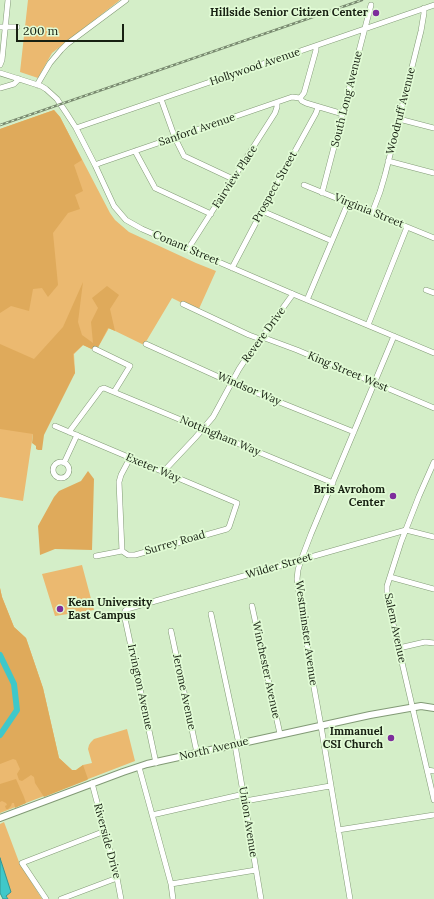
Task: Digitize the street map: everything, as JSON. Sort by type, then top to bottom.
[{"type":"main road","name":"North Avenue","points":[[0,818],[139,767],[280,734],[421,706],[434,708]]},
{"type":"street","points":[[0,65],[2,60],[3,27],[8,0]]},
{"type":"street","points":[[37,85],[50,63],[67,44],[126,0]]},
{"type":"street","name":"South Long Avenue","points":[[322,193],[371,5]]},
{"type":"street","name":"Hollywood Avenue","points":[[76,128],[434,5]]},
{"type":"street","name":"Woodruff Avenue","points":[[372,213],[380,192],[399,119],[421,31],[424,8]]},
{"type":"street","points":[[3,27],[17,27]]},
{"type":"street","points":[[316,46],[304,93],[300,98],[304,102],[343,114]]},
{"type":"street","name":"Conant Street","points":[[0,73],[46,89],[57,99],[76,128],[114,206],[126,220],[142,229],[188,249],[434,353]]},
{"type":"street","points":[[0,88],[14,84],[19,79]]},
{"type":"street","name":"Sanford Avenue","points":[[95,165],[292,97],[300,98]]},
{"type":"street","points":[[161,99],[174,138],[184,156],[233,179]]},
{"type":"street","name":"Fairview Place","points":[[188,249],[275,113],[277,102]]},
{"type":"street","name":"Prospect Street","points":[[232,268],[318,107]]},
{"type":"street","points":[[399,119],[434,128]]},
{"type":"street","points":[[135,151],[155,188],[211,214]]},
{"type":"street","points":[[388,161],[434,173]]},
{"type":"street","name":"Virginia Street","points":[[304,185],[434,238]]},
{"type":"street","points":[[307,300],[348,203]]},
{"type":"street","points":[[262,211],[332,241]]},
{"type":"street","points":[[368,325],[406,227]]},
{"type":"street","points":[[426,290],[434,293]]},
{"type":"street","name":"Revere Drive","points":[[163,472],[213,417],[239,369],[294,294]]},
{"type":"street","name":"King Street West","points":[[182,304],[261,338],[297,350],[434,408]]},
{"type":"street","name":"Westminster Avenue","points":[[350,899],[330,786],[297,580],[301,560],[394,336]]},
{"type":"street","name":"Windsor Way","points":[[146,344],[232,382],[354,432]]},
{"type":"street","points":[[96,349],[130,366],[114,392]]},
{"type":"street","name":"Nottingham Way","points":[[70,432],[101,389],[104,388],[332,483]]},
{"type":"street","name":"Exeter Way","points":[[54,426],[237,503]]},
{"type":"street","points":[[64,463],[77,435]]},
{"type":"street","points":[[122,551],[119,482],[130,458]]},
{"type":"street","name":"Salem Avenue","points":[[434,462],[406,530],[387,586],[387,598],[434,800]]},
{"type":"street","name":"Surrey Road","points":[[96,556],[122,551],[128,555],[135,555],[227,529],[237,503]]},
{"type":"street","name":"Wilder Street","points":[[125,611],[127,609],[406,530],[434,537]]},
{"type":"street","points":[[390,577],[434,589]]},
{"type":"street","name":"Winchester Avenue","points":[[252,606],[280,734]]},
{"type":"street","name":"Irvington Avenue","points":[[125,611],[124,614],[156,763]]},
{"type":"street","name":"Union Avenue","points":[[211,614],[237,744],[261,899]]},
{"type":"street","name":"Jerome Avenue","points":[[171,631],[197,753]]},
{"type":"street","points":[[399,648],[425,642],[434,643]]},
{"type":"street","points":[[139,767],[171,884],[173,899]]},
{"type":"street","points":[[427,770],[434,771]]},
{"type":"street","name":"Riverside Drive","points":[[92,783],[118,878],[121,899]]},
{"type":"street","points":[[245,801],[330,786]]},
{"type":"street","points":[[152,814],[244,794]]},
{"type":"street","points":[[338,830],[434,815]]},
{"type":"street","points":[[46,899],[22,863],[105,831]]},
{"type":"street","points":[[171,884],[256,870]]},
{"type":"street","points":[[61,899],[118,878]]},
{"type":"shaded area","points":[[28,0],[120,0],[52,53],[38,78],[20,72]]},
{"type":"shaded area","points":[[54,110],[60,117],[115,220],[129,232],[216,271],[198,311],[172,298],[144,345],[109,328],[96,351],[83,345],[74,354],[75,373],[33,434],[23,501],[0,497],[0,129]]},
{"type":"shaded area","points":[[54,110],[60,117],[82,160],[74,165],[83,191],[75,195],[80,209],[68,213],[53,233],[58,285],[48,297],[42,288],[33,289],[29,311],[11,306],[0,313],[0,129]]},
{"type":"shaded area","points":[[83,282],[78,322],[82,335],[93,343],[91,322],[98,308],[92,298],[107,286],[119,295],[110,309],[115,331],[108,328],[96,351],[83,345],[73,354],[75,373],[44,435],[42,450],[38,450],[32,443],[33,434],[0,429],[0,344],[34,359],[63,327]]},
{"type":"shaded area","points":[[88,471],[94,479],[92,550],[55,549],[40,555],[38,526],[54,497],[59,491],[81,481]]},
{"type":"shaded area","points":[[82,565],[94,610],[55,616],[42,574]]},
{"type":"shaded area","points":[[0,588],[14,627],[26,638],[43,688],[59,758],[72,770],[76,770],[83,765],[92,763],[88,749],[89,745],[94,739],[127,729],[135,761],[0,813]]},
{"type":"shaded area","points":[[0,588],[14,627],[26,638],[43,688],[59,758],[72,770],[76,770],[83,765],[88,779],[44,797],[35,783],[34,777],[31,775],[22,781],[19,780],[17,774],[20,769],[16,760],[13,759],[0,764]]},
{"type":"shaded area","points":[[16,779],[26,803],[15,808],[14,803],[12,803],[8,809],[6,809],[6,803],[2,801],[0,802],[0,784]]},
{"type":"shaded area","points":[[4,822],[19,862],[42,899],[8,899],[6,896],[0,858],[0,824]]},
{"type":"water","points":[[0,858],[11,892],[6,896],[8,899],[3,899],[0,893]]},
{"type":"waterway","points":[[0,655],[14,684],[17,710],[0,735]]},
{"type":"railway","points":[[0,125],[362,0]]},
{"type":"place","name":"Hillside Senior Citizen Center","points":[[376,13]]},
{"type":"place","name":"Bris Avrohom Center","points":[[393,496]]},
{"type":"place","name":"Kean University East Campus","points":[[60,609]]},
{"type":"place","name":"Immanuel CSI Church","points":[[391,738]]}]
